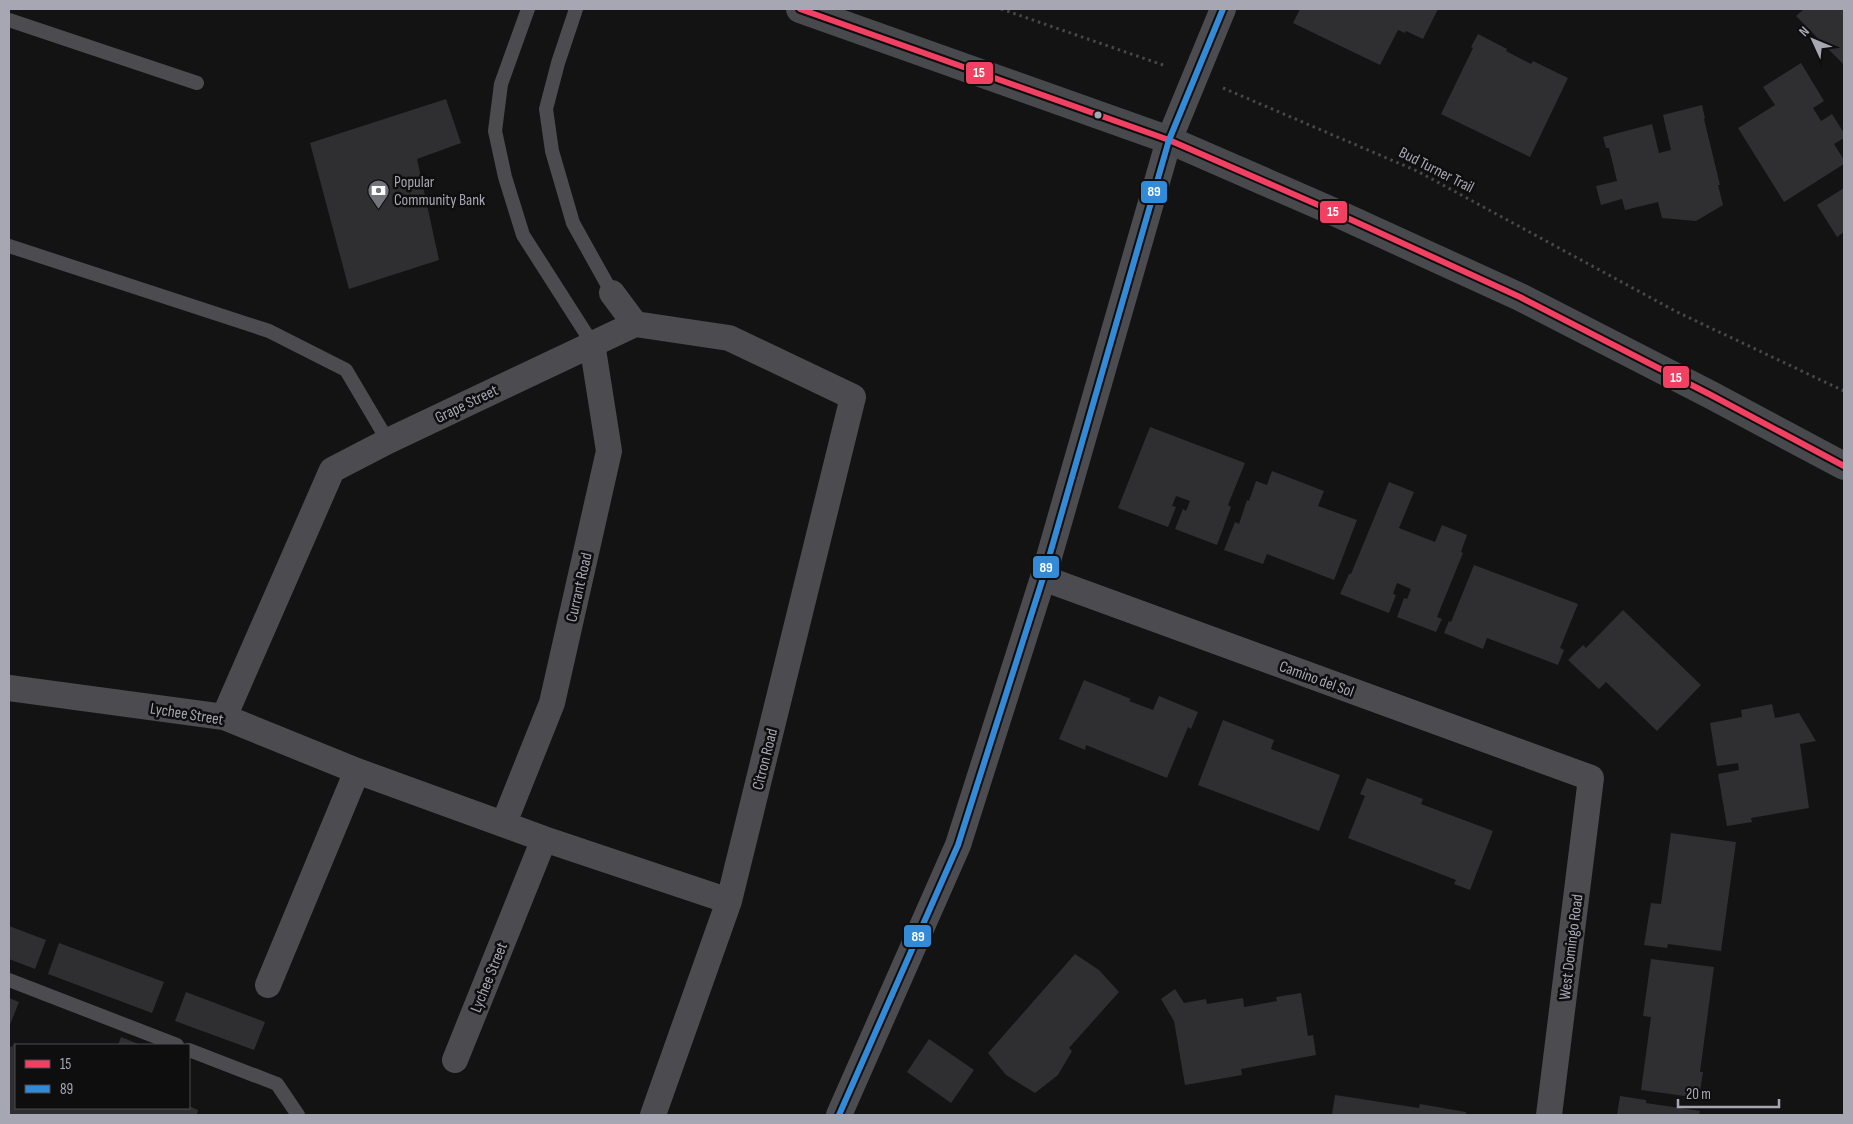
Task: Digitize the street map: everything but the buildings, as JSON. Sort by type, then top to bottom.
[{"type":"main road","points":[[800,9],[1169,140],[1332,211],[1520,298],[1711,395],[1844,466]]},
{"type":"street","points":[[839,1115],[958,845],[1044,578],[1169,140],[1223,9]]},
{"type":"street","points":[[612,293],[635,324]]},
{"type":"street","name":"Grape Street","points":[[224,717],[332,470],[388,441],[635,324]]},
{"type":"street","name":"Citron Road","points":[[635,324],[729,338],[852,397],[729,901],[653,1115]]},
{"type":"street","name":"Currant Road","points":[[504,823],[552,702],[608,451],[592,343]]},
{"type":"street","name":"Camino del Sol","points":[[1044,578],[1590,778]]},
{"type":"street","name":"Lychee Street","points":[[9,688],[224,717],[357,771],[544,839],[729,901]]},
{"type":"street","points":[[268,985],[357,771]]},
{"type":"street","name":"West Domingo Road","points":[[1548,1115],[1590,778]]},
{"type":"street","name":"Lychee Street","points":[[455,1060],[544,839]]},
{"type":"lane","points":[[528,9],[501,84],[495,131],[505,177],[523,235],[592,343]]},
{"type":"lane","points":[[576,9],[558,63],[546,109],[552,151],[573,223],[612,293]]},
{"type":"lane","points":[[9,20],[198,83]]},
{"type":"lane","points":[[9,246],[269,330],[346,370],[388,441]]},
{"type":"lane","points":[[9,980],[174,1044]]},
{"type":"lane","points":[[190,1050],[277,1084],[298,1115]]},
{"type":"path","name":"Bud Turner Trail","points":[[1001,9],[1194,76],[1417,171],[1677,312],[1844,391]]},
{"type":"transit line","name":"15","points":[[800,9],[1169,140],[1332,211],[1520,297],[1844,466]]},
{"type":"transit line","name":"89","points":[[839,1115],[958,845],[1043,578],[1169,140],[1223,9]]},
{"type":"place","name":"Popular Community Bank","points":[[378,209]]}]
